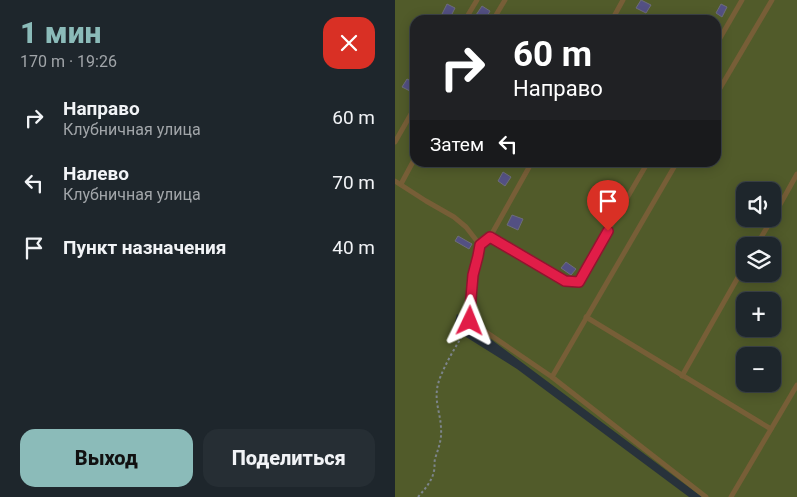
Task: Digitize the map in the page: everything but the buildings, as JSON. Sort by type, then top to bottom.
[{"type":"lane","points":[[468,15],[477,0]]},
{"type":"lane","points":[[496,15],[505,0]]},
{"type":"lane","points":[[615,15],[623,0]]},
{"type":"lane","points":[[721,37],[743,0]]},
{"type":"lane","points":[[721,87],[772,0]]},
{"type":"lane","points":[[395,142],[410,116]]},
{"type":"lane","points":[[401,184],[410,167]]},
{"type":"lane","points":[[529,167],[490,237],[480,245],[473,275],[470,321],[551,377],[706,497]]},
{"type":"lane","points":[[490,237],[565,281],[579,282],[645,167]]},
{"type":"lane","points":[[551,377],[674,167]]},
{"type":"lane","points":[[781,202],[797,174]]},
{"type":"lane","points":[[395,180],[454,217],[480,245]]},
{"type":"lane","points":[[682,376],[736,281]]},
{"type":"lane","points":[[586,318],[771,429]]},
{"type":"lane","points":[[731,497],[797,385]]},
{"type":"path","points":[[419,497],[432,477],[440,443],[441,428],[437,390],[447,364],[470,321]]},
{"type":"green space","points":[[395,0],[797,0],[797,497],[702,497],[457,314],[455,322],[458,329],[466,337],[517,369],[689,497],[395,497]]},
{"type":"route","points":[[470,321],[473,275],[480,245],[490,237],[565,281],[579,282],[608,231]]}]
